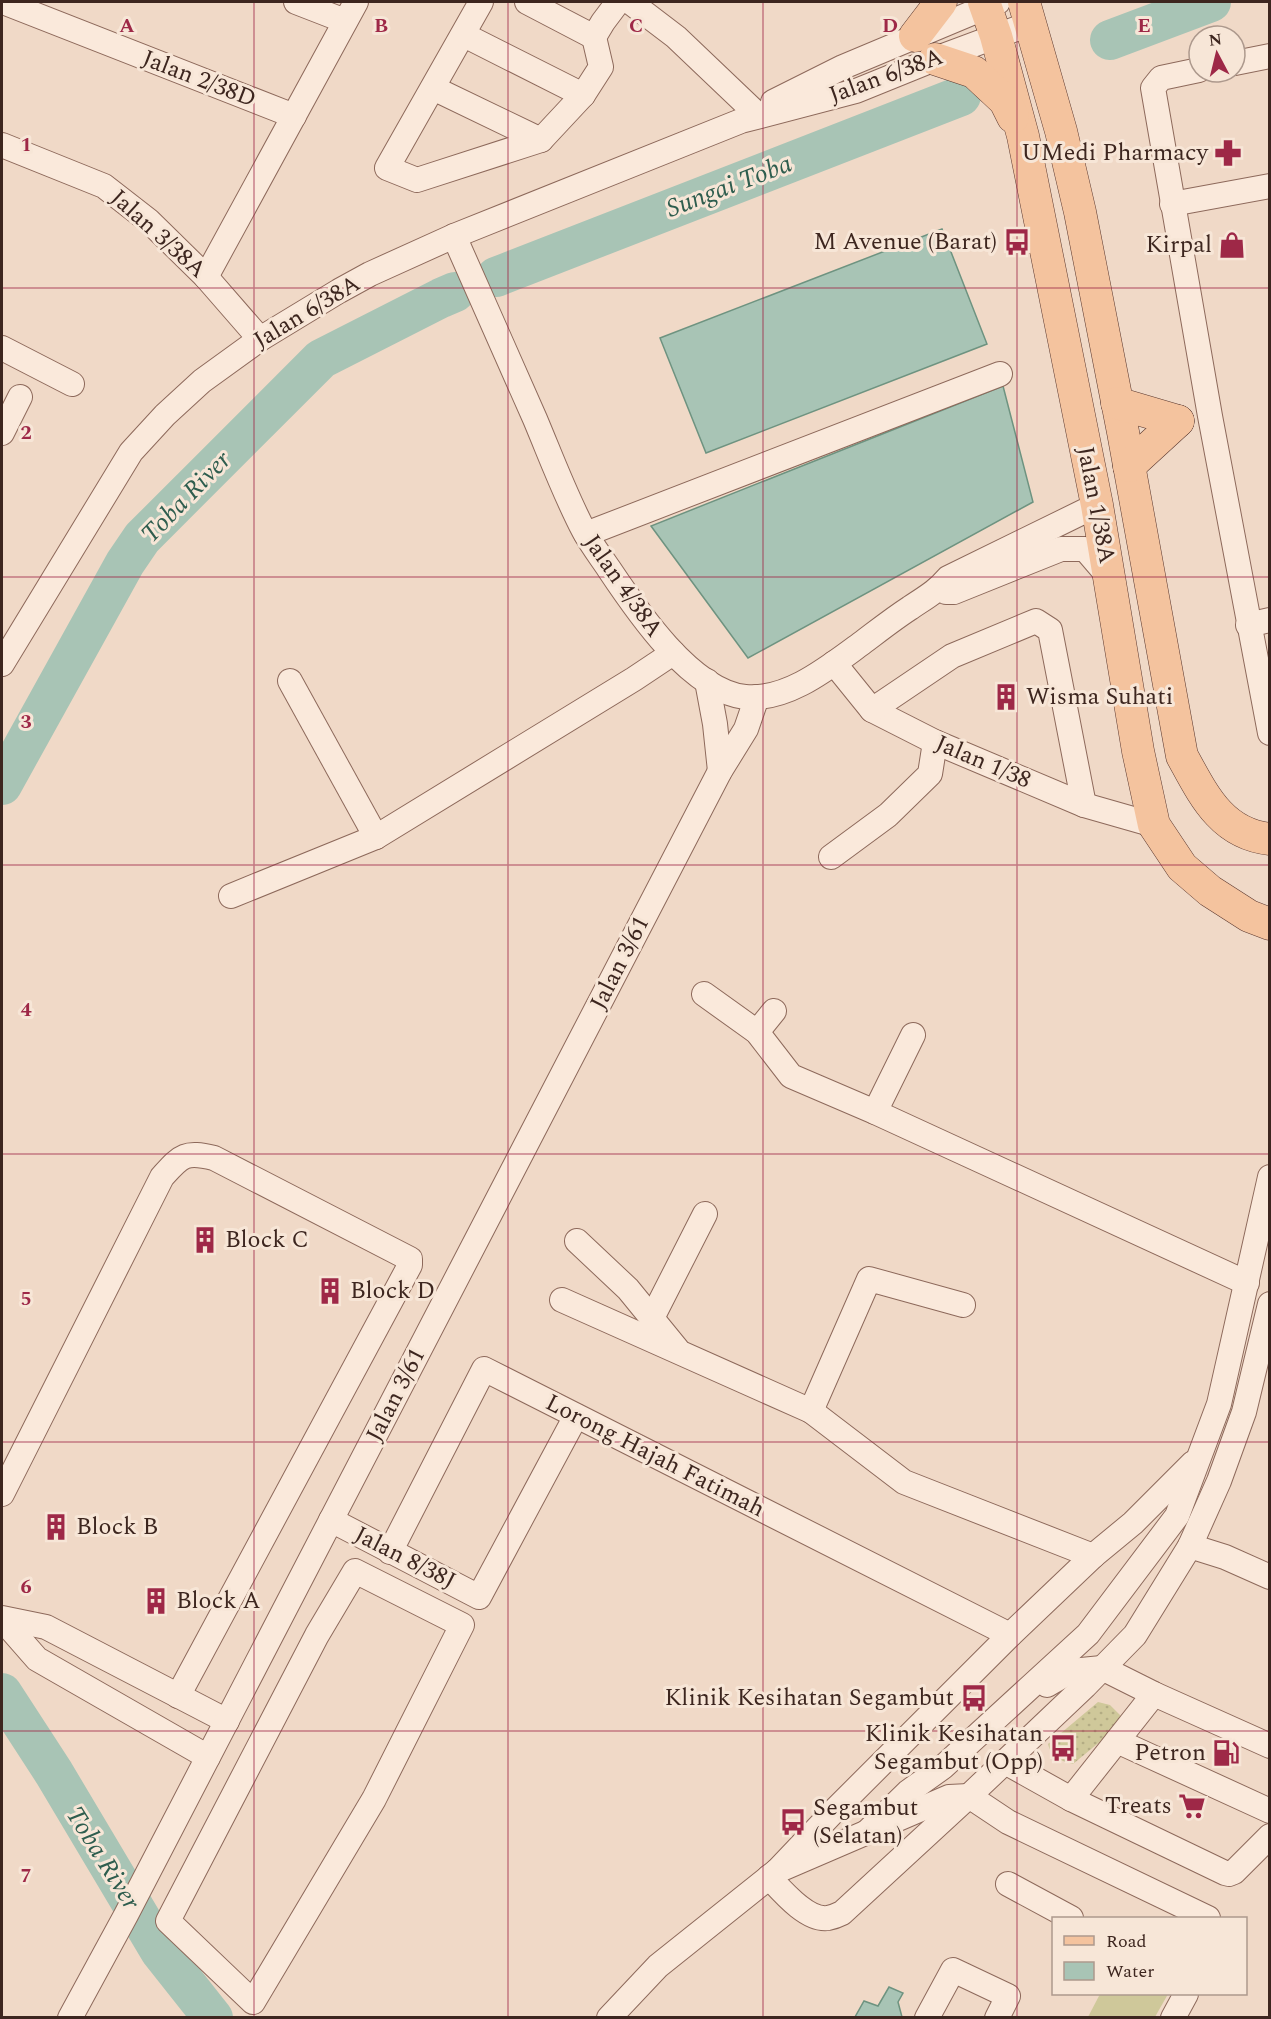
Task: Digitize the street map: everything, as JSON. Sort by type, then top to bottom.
[{"type":"main road","points":[[941,2],[925,47],[974,72],[1005,101],[1023,136]]},
{"type":"main road","name":"Jalan 1/38A","points":[[989,3],[1023,136],[1097,505],[1138,751],[1154,825],[1182,867],[1210,891],[1259,920],[1269,940]]},
{"type":"main road","name":"Jalan 1/38A","points":[[1026,13],[1061,131],[1080,212],[1113,424],[1129,466],[1182,756],[1208,802],[1231,827],[1254,838],[1269,839]]},
{"type":"main road","points":[[1058,314],[1113,424],[1118,524],[1117,542],[1109,573]]},
{"type":"main road","points":[[1113,424],[1178,421]]},
{"type":"main road","points":[[1129,466],[1178,421]]},
{"type":"street","name":"Jalan 2/38D","points":[[3,2],[294,116]]},
{"type":"street","points":[[206,277],[351,11],[296,2]]},
{"type":"street","points":[[481,2],[387,168],[417,180],[541,140],[583,95],[601,67],[594,38],[618,2]]},
{"type":"street","points":[[527,2],[594,38]]},
{"type":"street","points":[[630,2],[676,37],[751,116]]},
{"type":"street","name":"Jalan 6/38A","points":[[2,664],[131,452],[165,415],[202,381],[260,339],[360,279],[454,236],[751,116],[856,91],[989,3]]},
{"type":"street","name":"Jalan 6/38A","points":[[925,47],[996,36],[1026,13]]},
{"type":"street","points":[[464,35],[583,95]]},
{"type":"street","points":[[1247,61],[1269,56]]},
{"type":"street","points":[[1187,73],[1161,78],[1153,88],[1210,416],[1259,622],[1269,733]]},
{"type":"street","points":[[433,88],[541,140]]},
{"type":"street","name":"Jalan 3/38A","points":[[2,145],[104,186],[149,220],[206,277],[260,339]]},
{"type":"street","points":[[1172,204],[1269,186]]},
{"type":"street","name":"Jalan 4/38A","points":[[454,236],[558,477],[586,534],[638,613],[673,653],[707,681],[726,692],[744,697],[757,697],[778,693],[804,682],[935,593],[948,578],[1097,505]]},
{"type":"street","points":[[2,348],[72,384]]},
{"type":"street","points":[[586,534],[1000,374]]},
{"type":"street","points":[[2,433],[20,397]]},
{"type":"street","points":[[1178,421],[1210,416]]},
{"type":"street","name":"Jalan 4/38A","points":[[935,593],[954,592],[1061,549],[1085,549],[1109,573]]},
{"type":"street","points":[[872,710],[952,656],[1036,621],[1050,630],[1084,805]]},
{"type":"street","points":[[231,896],[376,837],[673,653]]},
{"type":"street","name":"Jalan 1/38","points":[[834,663],[872,710],[935,742],[1084,805],[1154,825]]},
{"type":"street","points":[[290,681],[376,837]]},
{"type":"street","points":[[707,681],[720,771]]},
{"type":"street","name":"Jalan 3/61","points":[[70,2018],[154,1862],[720,771],[746,729],[757,697]]},
{"type":"street","points":[[831,857],[888,815],[930,774],[935,742]]},
{"type":"street","points":[[704,994],[757,1032],[791,1076],[1247,1283]]},
{"type":"street","points":[[757,1032],[774,1011]]},
{"type":"street","points":[[875,1113],[913,1035]]},
{"type":"street","points":[[2,1494],[162,1177],[179,1158],[196,1153],[214,1158],[410,1259],[410,1265],[178,1696]]},
{"type":"street","points":[[866,1833],[908,1792],[943,1767],[1088,1635],[1177,1516],[1219,1404],[1269,1176]]},
{"type":"street","points":[[652,1318],[705,1214]]},
{"type":"street","points":[[577,1241],[628,1289],[681,1353]]},
{"type":"street","points":[[811,1411],[868,1279],[963,1305]]},
{"type":"street","points":[[562,1300],[811,1411],[904,1482],[1093,1556]]},
{"type":"street","points":[[773,1874],[789,1898],[812,1916],[826,1919],[842,1913],[1005,1762],[1135,1635],[1190,1546],[1219,1481],[1240,1422],[1269,1304]]},
{"type":"street","name":"Lorong Hajah Fatimah","points":[[390,1551],[484,1369],[1010,1635]]},
{"type":"street","name":"Jalan 8/38J","points":[[331,1520],[479,1597],[576,1416]]},
{"type":"street","points":[[609,2018],[657,1966],[773,1874],[1010,1635],[1093,1556],[1133,1523],[1197,1459]]},
{"type":"street","points":[[1190,1546],[1225,1557],[1269,1577]]},
{"type":"street","points":[[355,1571],[462,1625],[374,1799],[253,2002],[168,1921],[317,1635],[355,1571]]},
{"type":"street","points":[[282,1615],[317,1635]]},
{"type":"street","points":[[2,1618],[46,1626],[227,1721]]},
{"type":"street","points":[[2,1618],[37,1659],[208,1757]]},
{"type":"street","points":[[994,1720],[1071,1671],[1102,1668],[1269,1746]]},
{"type":"street","points":[[1071,1799],[1154,1694]]},
{"type":"street","points":[[1117,1741],[1269,1811]]},
{"type":"street","points":[[1005,1762],[1071,1799],[1229,1874],[1234,1872],[1269,1836]]},
{"type":"street","points":[[773,1874],[949,1797],[969,1796],[1008,1822],[1206,1917]]},
{"type":"street","points":[[1008,1884],[1069,1917]]},
{"type":"street","points":[[927,2018],[952,1970],[1008,1996],[997,2018]]},
{"type":"street","points":[[1173,2018],[1185,1995]]},
{"type":"shaded area","points":[[1098,1702],[1110,1705],[1121,1716],[1119,1726],[1073,1764],[1057,1758],[1048,1744]]},
{"type":"shaded area","points":[[1099,1995],[1167,1995],[1155,2017],[1088,2017]]},
{"type":"water","points":[[942,229],[987,344],[706,453],[660,338]]},
{"type":"water","points":[[1003,386],[1033,502],[748,658],[651,526]]},
{"type":"water","points":[[889,1987],[903,1993],[898,2002],[902,2017],[855,2017],[864,2001],[878,2006]]},
{"type":"waterway","name":"Toba River","points":[[1110,40],[1211,2]]},
{"type":"waterway","name":"Sungai Toba","points":[[496,277],[961,96]]},
{"type":"waterway","name":"Toba River","points":[[2,785],[125,563],[142,538],[321,359],[455,292]]},
{"type":"waterway","name":"Toba River","points":[[2,1693],[54,1773],[160,1951],[213,2018]]},
{"type":"place","name":"UMedi Pharmacy","points":[[1228,153]]},
{"type":"place","name":"M Avenue (Barat)","points":[[1017,242]]},
{"type":"place","name":"Kirpal","points":[[1232,245]]},
{"type":"place","name":"Wisma Suhati","points":[[1006,697]]},
{"type":"place","name":"Block C","points":[[205,1240]]},
{"type":"place","name":"Block D","points":[[330,1291]]},
{"type":"place","name":"Block B","points":[[56,1527]]},
{"type":"place","name":"Block A","points":[[156,1601]]},
{"type":"place","name":"Klinik Kesihatan Segambut","points":[[974,1698]]},
{"type":"place","name":"Klinik Kesihatan Segambut (Opp)","points":[[1063,1748]]},
{"type":"place","name":"Petron","points":[[1226,1753]]},
{"type":"place","name":"Treats","points":[[1192,1806]]},
{"type":"place","name":"Segambut (Selatan)","points":[[793,1822]]}]
